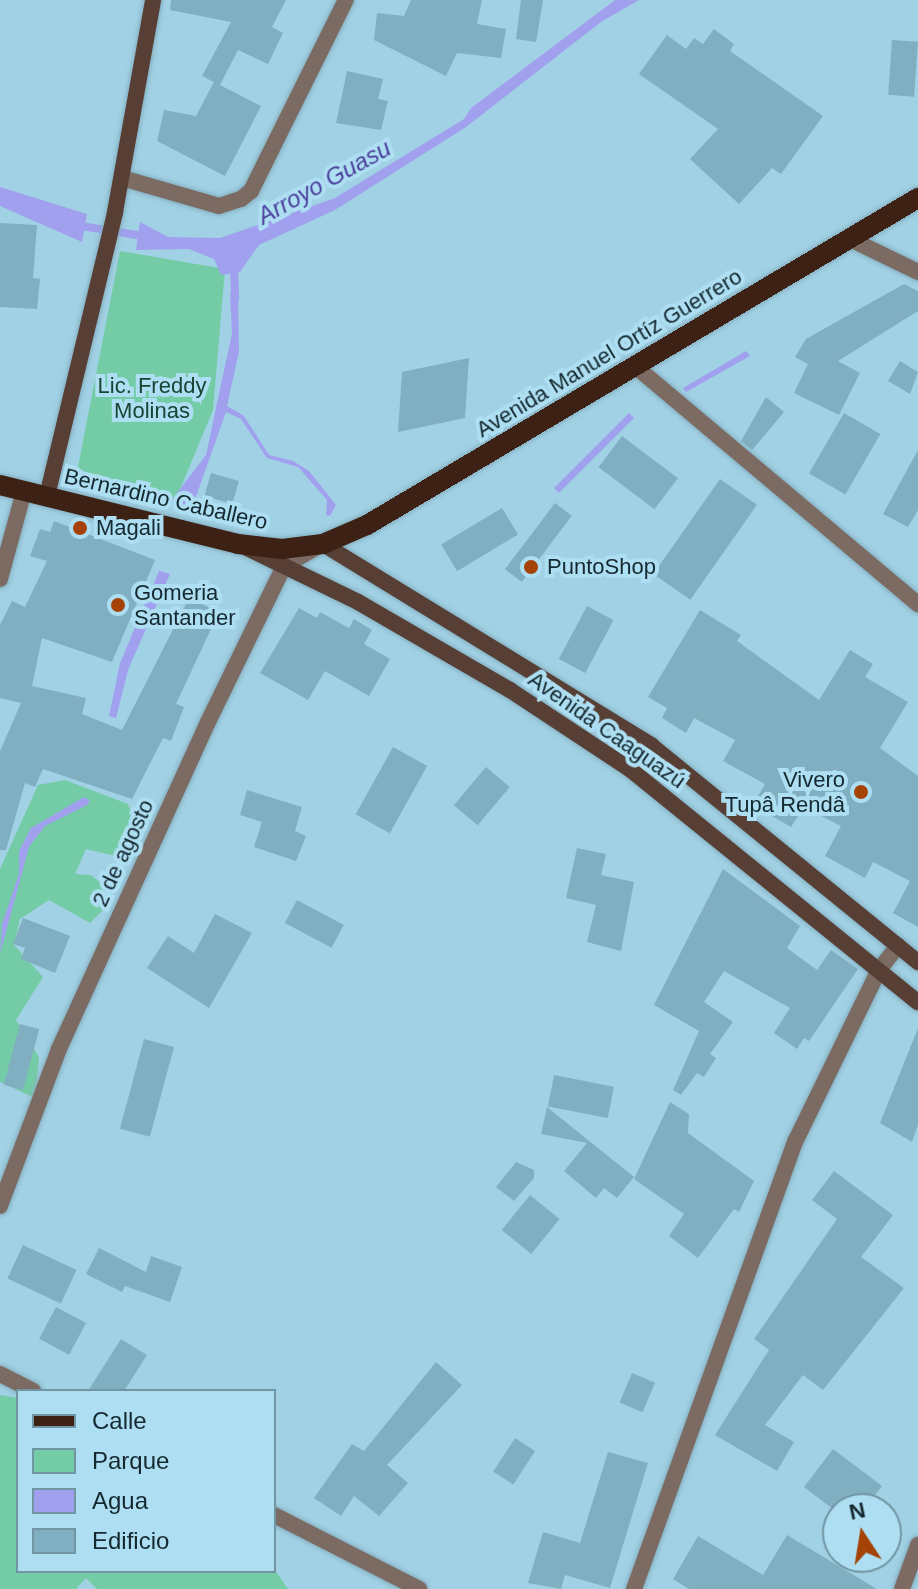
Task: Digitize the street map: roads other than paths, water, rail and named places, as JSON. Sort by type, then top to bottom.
[{"type":"main road","name":"Avenida Manuel Ortíz Guerrero","points":[[323,544],[367,525],[918,198]]},
{"type":"main road","name":"Bernardino Caballero","points":[[0,485],[238,544],[282,549],[323,544]]},
{"type":"street","points":[[47,496],[115,212],[153,0]]},
{"type":"street","points":[[122,178],[219,206],[241,199],[251,191],[346,0]]},
{"type":"street","points":[[848,238],[918,272]]},
{"type":"street","points":[[635,366],[918,604]]},
{"type":"street","points":[[0,579],[24,491]]},
{"type":"street","name":"Avenida Caaguazú","points":[[238,544],[510,690],[631,770],[918,1002]]},
{"type":"street","points":[[284,566],[323,544]]},
{"type":"street","name":"Avenida Caaguazú","points":[[323,544],[652,746],[918,962]]},
{"type":"street","name":"2 de agosto","points":[[0,1206],[59,1049],[284,566]]},
{"type":"street","points":[[634,1589],[796,1140],[879,970],[898,946]]},
{"type":"street","points":[[0,1374],[29,1389]]},
{"type":"street","points":[[276,1516],[419,1589]]},
{"type":"street","points":[[902,1589],[918,1545]]},
{"type":"water","points":[[615,0],[639,0],[601,22],[466,127],[335,210],[259,245],[240,272],[221,275],[214,259],[189,249],[136,250],[140,222],[168,237],[220,238],[335,198],[464,119],[471,108]]},
{"type":"water","points":[[0,187],[87,214],[82,242],[0,206]]},
{"type":"water","points":[[238,291],[239,352],[227,406],[244,416],[269,455],[293,461],[309,471],[336,505],[330,516],[326,515],[327,500],[298,467],[267,458],[241,419],[226,412],[192,508],[170,502],[206,455],[232,333],[230,293]]},
{"type":"water","points":[[746,351],[750,356],[686,392],[683,388]]},
{"type":"water","points":[[629,413],[634,418],[559,493],[554,488]]},
{"type":"water","points":[[159,571],[170,574],[128,670],[116,718],[109,716],[120,663]]},
{"type":"water","points":[[84,797],[90,801],[87,805],[45,826],[29,847],[0,954],[2,924],[19,874],[19,851],[31,828]]},
{"type":"waterway","name":"Arroyo Guasu","points":[[75,225],[149,237]]},
{"type":"waterway","points":[[234,265],[235,299]]},
{"type":"place","name":"Magali","points":[[80,528]]},
{"type":"place","name":"PuntoShop","points":[[531,567]]},
{"type":"place","name":"Gomeria Santander","points":[[118,605]]},
{"type":"place","name":"Vivero Tupâ Rendâ","points":[[861,792]]},
{"type":"park label","name":"Lic. Freddy Molinas","points":[[152,398]]}]
